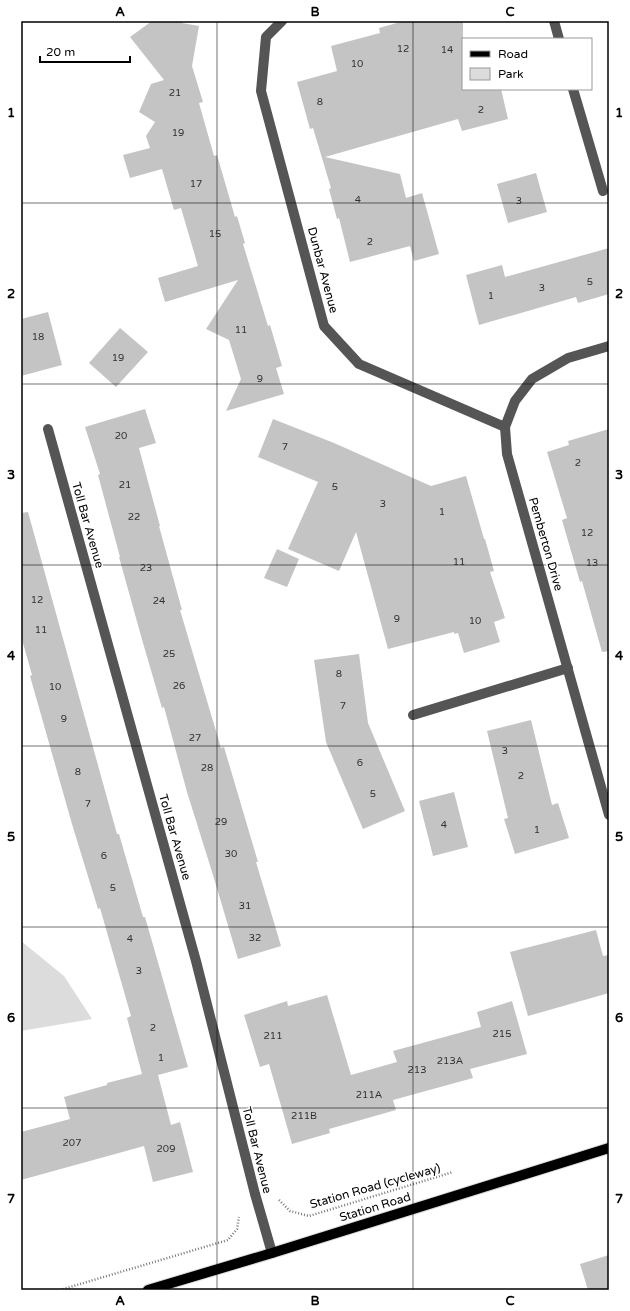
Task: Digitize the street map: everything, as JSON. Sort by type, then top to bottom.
[{"type":"main road","name":"Station Road","points":[[148,1290],[609,1148]]},
{"type":"street","name":"Dunbar Avenue","points":[[282,21],[266,37],[261,91],[324,326],[359,364],[505,427]]},
{"type":"street","points":[[554,21],[559,38]]},
{"type":"street","points":[[573,90],[603,191]]},
{"type":"street","points":[[505,427],[515,401],[532,379],[568,358],[609,346]]},
{"type":"street","name":"Pemberton Drive","points":[[505,427],[507,454],[609,815]]},
{"type":"street","name":"Toll Bar Avenue","points":[[48,429],[196,961],[255,1194],[272,1253]]},
{"type":"street","points":[[413,715],[568,668]]},
{"type":"path","name":"Station Road (cycleway)","points":[[255,1194],[277,1198],[290,1210],[309,1216],[459,1171]]},
{"type":"path","points":[[60,1290],[228,1240],[237,1229],[240,1208],[255,1194]]},
{"type":"green space","points":[[21,941],[64,976],[92,1019],[21,1031]]},
{"type":"building","points":[[152,21],[182,21],[182,23],[199,26],[192,66],[203,102],[199,103],[214,156],[217,155],[235,217],[237,216],[245,243],[243,244],[282,366],[276,368],[284,394],[226,411],[241,379],[229,340],[206,329],[238,280],[165,302],[158,278],[198,266],[181,208],[174,210],[162,169],[130,178],[123,155],[150,148],[146,136],[155,122],[139,112],[151,84],[164,80],[130,37]]},
{"type":"building","points":[[404,21],[463,21],[462,90],[501,90],[508,119],[462,131],[458,119],[325,157],[400,174],[406,198],[422,193],[439,254],[414,261],[410,246],[350,262],[339,218],[337,219],[329,189],[331,188],[313,128],[310,129],[297,82],[337,71],[331,46],[380,33],[379,28]]},
{"type":"building","points":[[536,173],[547,212],[508,223],[497,184]]},
{"type":"building","points":[[609,248],[609,294],[578,303],[576,297],[479,325],[466,275],[502,265],[505,277]]},
{"type":"building","points":[[48,312],[62,365],[21,376],[21,319]]},
{"type":"building","points":[[120,328],[148,352],[116,387],[89,363]]},
{"type":"building","points":[[145,409],[156,443],[139,448],[182,610],[180,610],[221,748],[224,747],[281,946],[238,959],[187,792],[164,707],[162,708],[143,643],[98,475],[100,474],[85,427]]},
{"type":"building","points":[[273,419],[334,443],[431,486],[466,476],[494,571],[490,572],[505,618],[494,622],[500,642],[464,653],[458,633],[454,634],[454,632],[388,649],[356,532],[339,571],[288,549],[318,482],[258,457]]},
{"type":"building","points":[[609,429],[609,651],[602,652],[582,581],[580,582],[562,520],[567,518],[547,452],[569,445],[568,441]]},
{"type":"building","points":[[28,512],[117,834],[119,834],[143,917],[145,917],[188,1067],[158,1075],[171,1125],[180,1122],[193,1172],[153,1182],[144,1146],[21,1180],[21,1132],[70,1119],[64,1097],[107,1085],[107,1083],[142,1074],[127,1018],[131,1016],[100,908],[98,909],[72,824],[30,676],[32,675],[21,636],[21,513]]},
{"type":"building","points":[[277,549],[299,559],[287,587],[264,578]]},
{"type":"building","points":[[359,654],[368,723],[405,811],[363,829],[326,742],[314,660]]},
{"type":"building","points":[[531,720],[552,805],[558,803],[569,838],[515,854],[504,819],[508,818],[487,731]]},
{"type":"building","points":[[454,792],[468,847],[433,856],[419,801]]},
{"type":"building","points":[[596,930],[603,956],[609,955],[609,993],[528,1016],[510,952]]},
{"type":"building","points":[[327,995],[351,1075],[397,1062],[393,1051],[481,1027],[477,1012],[512,1001],[527,1054],[470,1069],[473,1078],[393,1100],[396,1110],[329,1129],[330,1133],[292,1144],[269,1064],[260,1067],[244,1015],[287,1001],[288,1006]]},
{"type":"building","points":[[609,1255],[609,1290],[588,1290],[580,1264]]}]
